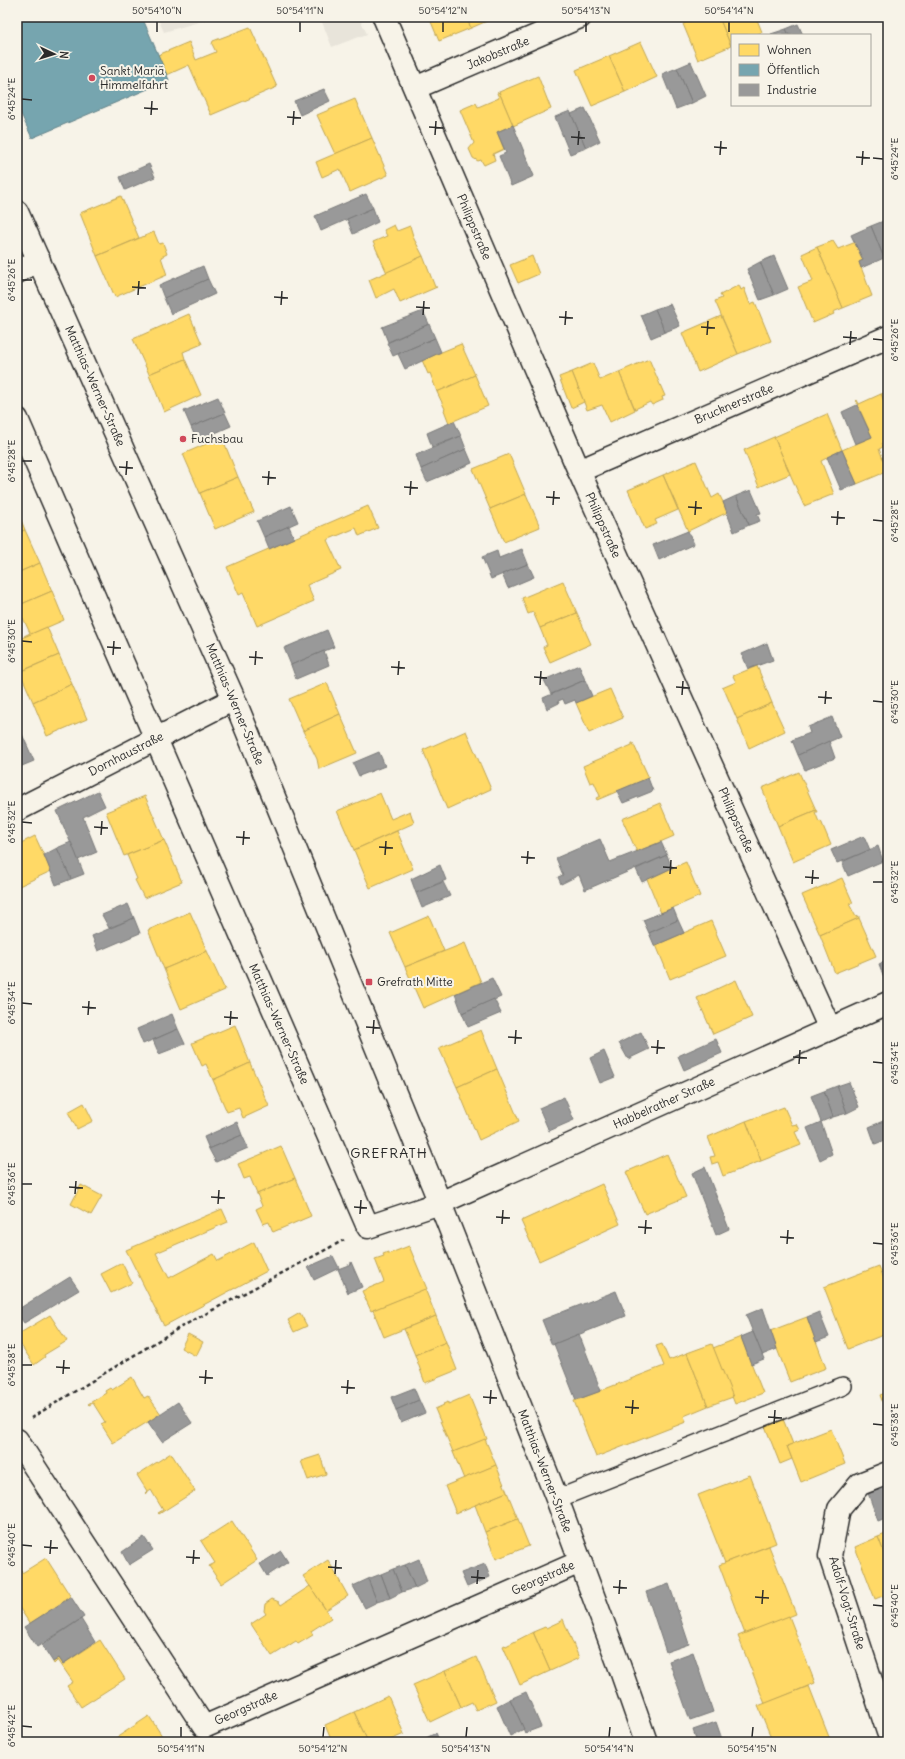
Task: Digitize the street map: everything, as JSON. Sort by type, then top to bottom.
[{"type":"street","name":"Philippstraße","points":[[384,17],[579,471],[830,1029]]},
{"type":"street","name":"Jakobstraße","points":[[415,88],[580,17]]},
{"type":"street","name":"Matthias-Werner-Straße","points":[[17,212],[234,699],[440,1203],[557,1499],[646,1742]]},
{"type":"street","points":[[17,272],[38,260]]},
{"type":"street","name":"Brucknerstraße","points":[[579,471],[888,337]]},
{"type":"street","name":"Matthias-Werner-Straße","points":[[17,419],[368,1227]]},
{"type":"street","name":"Dornhaustraße","points":[[17,810],[234,699]]},
{"type":"street","name":"Habbelrather Straße","points":[[440,1203],[888,1003]]},
{"type":"street","points":[[368,1227],[440,1203]]},
{"type":"street","name":"Georgstraße","points":[[17,1440],[204,1727],[580,1562]]},
{"type":"street","name":"Adolf-Vogt-Straße","points":[[888,1473],[860,1484],[839,1509],[830,1556],[888,1732]]},
{"type":"lane","points":[[557,1499],[843,1386]]},
{"type":"path","points":[[30,1418],[179,1328],[368,1227]]},
{"type":"shaded area","points":[[157,17],[216,17],[164,32]]},
{"type":"shaded area","points":[[320,17],[359,17],[367,34],[332,47]]},
{"type":"building: Wohnen","points":[[429,17],[466,17],[471,28],[439,41]]},
{"type":"building: Wohnen","points":[[466,17],[496,17],[471,28]]},
{"type":"building: Wohnen","points":[[699,17],[719,17],[731,46],[698,60],[683,24]]},
{"type":"building: Wohnen","points":[[719,17],[756,17],[762,32],[758,34],[731,34],[731,46]]},
{"type":"building: Wohnen","points":[[250,27],[277,87],[211,115],[189,65],[167,75],[158,55],[189,42],[196,60],[216,52],[212,44],[213,41]]},
{"type":"building: Wohnen","points":[[641,42],[657,77],[625,92],[609,56]]},
{"type":"building: Wohnen","points":[[609,56],[625,92],[592,106],[576,70]]},
{"type":"building: Wohnen","points":[[538,76],[551,109],[513,126],[499,92]]},
{"type":"building: Wohnen","points":[[499,92],[513,125],[497,132],[504,149],[493,154],[495,160],[484,165],[481,160],[478,161],[473,158],[469,149],[474,143],[460,110],[476,103],[478,107],[499,98],[497,93]]},
{"type":"building: Wohnen","points":[[355,99],[372,138],[335,154],[317,115]]},
{"type":"building: Wohnen","points":[[372,138],[388,175],[350,192],[340,169],[322,177],[316,162]]},
{"type":"building: Wohnen","points":[[121,196],[139,238],[97,256],[80,213]]},
{"type":"building: Wohnen","points":[[394,225],[397,231],[410,226],[414,239],[423,256],[387,273],[373,242],[387,236],[384,230]]},
{"type":"building: Wohnen","points":[[154,232],[159,244],[163,243],[167,254],[161,257],[167,275],[115,297],[97,256]]},
{"type":"building: Wohnen","points":[[833,241],[838,249],[856,242],[863,260],[859,262],[872,296],[843,308],[817,247]]},
{"type":"building: Wohnen","points":[[817,247],[843,308],[833,312],[834,314],[813,323],[798,287],[813,281],[802,254]]},
{"type":"building: Wohnen","points":[[423,256],[435,287],[437,287],[400,303],[394,289],[376,298],[369,280]]},
{"type":"building: Wohnen","points":[[532,256],[539,274],[518,283],[510,265]]},
{"type":"building: Wohnen","points":[[739,285],[741,290],[744,288],[750,304],[755,302],[771,341],[738,354],[715,301],[722,298],[720,295]]},
{"type":"building: Wohnen","points":[[189,314],[202,344],[183,352],[185,359],[149,374],[133,339]]},
{"type":"building: Wohnen","points":[[721,316],[738,354],[698,372],[682,333]]},
{"type":"building: Wohnen","points":[[461,344],[475,375],[437,392],[430,373],[428,374],[422,360]]},
{"type":"building: Wohnen","points":[[185,359],[201,395],[164,412],[149,374]]},
{"type":"building: Wohnen","points":[[649,359],[665,396],[662,397],[663,400],[652,405],[650,402],[635,409],[619,372]]},
{"type":"building: Wohnen","points":[[593,363],[600,380],[619,372],[635,410],[610,422],[602,405],[587,410],[572,372]]},
{"type":"building: Wohnen","points":[[572,372],[584,402],[571,408],[559,377]]},
{"type":"building: Wohnen","points":[[475,375],[488,406],[449,423],[444,410],[445,409],[437,392]]},
{"type":"building: Wohnen","points":[[888,392],[888,411],[881,394]]},
{"type":"building: Wohnen","points":[[881,394],[888,411],[888,435],[885,437],[887,441],[882,443],[883,447],[879,449],[888,471],[857,484],[842,450],[872,437],[856,401],[857,400],[859,404]]},
{"type":"building: Wohnen","points":[[827,414],[842,450],[821,461],[834,494],[804,506],[774,437]]},
{"type":"building: Wohnen","points":[[222,437],[238,477],[200,493],[183,454]]},
{"type":"building: Wohnen","points":[[774,437],[790,474],[759,487],[744,450]]},
{"type":"building: Wohnen","points":[[509,454],[526,494],[490,509],[473,469]]},
{"type":"building: Wohnen","points":[[696,461],[712,498],[719,494],[728,512],[688,531],[663,475]]},
{"type":"building: Wohnen","points":[[663,475],[678,510],[655,520],[657,524],[645,529],[628,490]]},
{"type":"building: Wohnen","points":[[238,477],[254,512],[215,529],[200,493]]},
{"type":"building: Wohnen","points":[[526,494],[540,527],[504,542],[490,509]]},
{"type":"building: Wohnen","points":[[368,506],[378,528],[359,536],[356,528],[327,540],[341,570],[307,585],[314,601],[257,626],[243,593],[239,595],[227,567]]},
{"type":"building: Wohnen","points":[[17,510],[25,530],[17,533]]},
{"type":"building: Wohnen","points":[[25,530],[40,563],[17,573],[17,533]]},
{"type":"building: Wohnen","points":[[40,563],[52,591],[17,606],[17,573]]},
{"type":"building: Wohnen","points":[[563,581],[577,613],[540,628],[533,612],[528,614],[522,598]]},
{"type":"building: Wohnen","points":[[52,591],[64,620],[25,637],[24,636],[30,633],[23,618],[18,620],[17,606]]},
{"type":"building: Wohnen","points":[[577,613],[591,644],[550,662],[543,647],[547,645],[540,628]]},
{"type":"building: Wohnen","points":[[47,627],[59,655],[17,673],[17,640]]},
{"type":"building: Wohnen","points":[[59,655],[72,684],[33,702],[20,672]]},
{"type":"building: Wohnen","points":[[757,666],[772,703],[737,719],[724,689],[722,688],[736,682],[733,676]]},
{"type":"building: Wohnen","points":[[327,683],[340,714],[303,731],[289,699]]},
{"type":"building: Wohnen","points":[[72,684],[87,719],[47,736],[33,702]]},
{"type":"building: Wohnen","points":[[610,689],[623,718],[589,733],[576,703]]},
{"type":"building: Wohnen","points":[[772,703],[785,731],[749,748],[737,719]]},
{"type":"building: Wohnen","points":[[340,714],[357,753],[319,769],[317,759],[303,731]]},
{"type":"building: Wohnen","points":[[466,731],[491,789],[447,809],[423,750]]},
{"type":"building: Wohnen","points":[[632,743],[649,778],[597,800],[596,798],[600,796],[594,782],[590,783],[583,766],[632,745]]},
{"type":"building: Wohnen","points":[[799,772],[816,810],[778,826],[762,788]]},
{"type":"building: Wohnen","points":[[380,793],[391,819],[410,811],[414,823],[354,850],[337,811]]},
{"type":"building: Wohnen","points":[[145,796],[164,840],[124,856],[106,812]]},
{"type":"building: Wohnen","points":[[660,803],[674,836],[637,852],[622,819]]},
{"type":"building: Wohnen","points":[[816,810],[817,812],[815,812],[819,822],[821,821],[831,845],[793,862],[778,826]]},
{"type":"building: Wohnen","points":[[397,831],[413,869],[370,888],[354,850]]},
{"type":"building: Wohnen","points":[[35,836],[51,871],[17,887],[17,845]]},
{"type":"building: Wohnen","points":[[164,840],[182,882],[144,898],[135,880],[137,879],[127,855]]},
{"type":"building: Wohnen","points":[[686,862],[700,896],[661,913],[647,879]]},
{"type":"building: Wohnen","points":[[842,878],[853,903],[849,904],[856,917],[859,916],[859,918],[820,935],[802,895]]},
{"type":"building: Wohnen","points":[[190,912],[207,951],[164,969],[148,930]]},
{"type":"building: Wohnen","points":[[429,916],[444,951],[405,967],[390,933]]},
{"type":"building: Wohnen","points":[[859,918],[876,956],[835,973],[820,935]]},
{"type":"building: Wohnen","points":[[711,921],[726,956],[670,979],[656,945]]},
{"type":"building: Wohnen","points":[[465,943],[481,982],[423,1008],[405,967]]},
{"type":"building: Wohnen","points":[[207,951],[225,990],[181,1009],[164,969]]},
{"type":"building: Wohnen","points":[[736,980],[752,1017],[713,1034],[697,998]]},
{"type":"building: Wohnen","points":[[235,1025],[250,1063],[213,1080],[206,1064],[202,1066],[192,1043]]},
{"type":"building: Wohnen","points":[[481,1030],[497,1069],[457,1087],[439,1048]]},
{"type":"building: Wohnen","points":[[250,1063],[269,1106],[243,1118],[239,1108],[227,1112],[213,1080]]},
{"type":"building: Wohnen","points":[[497,1069],[519,1121],[479,1140],[457,1087]]},
{"type":"building: Wohnen","points":[[84,1103],[93,1121],[77,1129],[68,1112]]},
{"type":"building: Wohnen","points":[[784,1107],[792,1125],[797,1124],[800,1130],[795,1132],[801,1145],[761,1161],[746,1121]]},
{"type":"building: Wohnen","points":[[746,1121],[761,1161],[723,1176],[718,1162],[712,1164],[710,1157],[715,1156],[708,1137]]},
{"type":"building: Wohnen","points":[[281,1146],[295,1178],[257,1194],[250,1177],[244,1179],[238,1164]]},
{"type":"building: Wohnen","points":[[667,1154],[686,1197],[645,1214],[626,1172]]},
{"type":"building: Wohnen","points":[[295,1178],[311,1216],[273,1232],[269,1222],[263,1224],[256,1209],[262,1206],[257,1194]]},
{"type":"building: Wohnen","points":[[602,1184],[620,1224],[539,1261],[521,1221]]},
{"type":"building: Wohnen","points":[[81,1185],[102,1196],[91,1215],[71,1204]]},
{"type":"building: Wohnen","points":[[222,1209],[228,1222],[156,1253],[169,1278],[214,1254],[218,1261],[254,1242],[267,1271],[164,1326],[126,1250]]},
{"type":"building: Wohnen","points":[[409,1246],[427,1289],[371,1311],[362,1291],[384,1282],[375,1259],[384,1256],[383,1254],[388,1252],[388,1254]]},
{"type":"building: Wohnen","points":[[122,1263],[132,1283],[111,1293],[101,1274]]},
{"type":"building: Wohnen","points":[[879,1266],[888,1289],[888,1333],[848,1349],[824,1287]]},
{"type":"building: Wohnen","points":[[425,1289],[436,1316],[384,1337],[373,1310]]},
{"type":"building: Wohnen","points":[[300,1313],[307,1326],[294,1332],[288,1320]]},
{"type":"building: Wohnen","points":[[50,1315],[67,1341],[44,1355],[45,1357],[34,1365],[17,1339],[17,1335]]},
{"type":"building: Wohnen","points":[[436,1316],[446,1342],[415,1355],[404,1329]]},
{"type":"building: Wohnen","points":[[807,1317],[826,1368],[790,1382],[770,1331]]},
{"type":"building: Wohnen","points":[[188,1334],[203,1342],[196,1356],[181,1348]]},
{"type":"building: Wohnen","points":[[741,1337],[763,1393],[735,1404],[713,1348]]},
{"type":"building: Wohnen","points":[[446,1342],[457,1370],[425,1383],[415,1355]]},
{"type":"building: Wohnen","points":[[662,1344],[669,1360],[687,1353],[708,1406],[684,1416],[686,1422],[596,1457],[574,1401],[664,1366],[656,1346]]},
{"type":"building: Wohnen","points":[[712,1344],[733,1397],[708,1406],[687,1353]]},
{"type":"building: Wohnen","points":[[132,1377],[144,1398],[148,1396],[161,1414],[113,1443],[101,1424],[105,1422],[93,1403],[88,1404],[106,1393],[105,1391],[110,1388],[112,1390]]},
{"type":"building: Wohnen","points":[[888,1392],[888,1417],[880,1395]]},
{"type":"building: Wohnen","points":[[469,1395],[487,1439],[453,1452],[435,1409],[444,1405],[443,1404],[448,1402],[448,1404]]},
{"type":"building: Wohnen","points":[[783,1419],[793,1444],[787,1446],[792,1459],[780,1464],[765,1426]]},
{"type":"building: Wohnen","points":[[831,1429],[845,1464],[801,1482],[787,1446]]},
{"type":"building: Wohnen","points":[[485,1439],[496,1465],[464,1479],[453,1452]]},
{"type":"building: Wohnen","points":[[171,1453],[195,1491],[159,1514],[158,1513],[163,1510],[151,1490],[146,1494],[145,1493],[147,1491],[137,1475]]},
{"type":"building: Wohnen","points":[[320,1455],[326,1474],[308,1480],[301,1461]]},
{"type":"building: Wohnen","points":[[496,1465],[507,1492],[456,1513],[445,1486]]},
{"type":"building: Wohnen","points":[[750,1475],[776,1543],[725,1563],[698,1495]]},
{"type":"building: Wohnen","points":[[507,1492],[518,1519],[485,1532],[475,1505]]},
{"type":"building: Wohnen","points":[[518,1519],[529,1546],[496,1559],[485,1532]]},
{"type":"building: Wohnen","points":[[232,1521],[257,1560],[221,1584],[209,1566],[215,1563],[201,1541]]},
{"type":"building: Wohnen","points":[[888,1533],[888,1563],[878,1537]]},
{"type":"building: Wohnen","points":[[878,1537],[888,1563],[888,1594],[875,1599],[855,1547]]},
{"type":"building: Wohnen","points":[[769,1546],[796,1614],[745,1634],[719,1565]]},
{"type":"building: Wohnen","points":[[46,1558],[71,1597],[30,1624],[17,1604],[17,1571],[21,1569],[22,1573]]},
{"type":"building: Wohnen","points":[[328,1560],[348,1596],[326,1610],[303,1576]]},
{"type":"building: Wohnen","points":[[310,1586],[331,1618],[311,1631],[313,1635],[298,1644],[296,1641],[272,1656],[251,1624],[266,1614],[264,1611],[265,1604],[272,1599],[279,1602],[281,1605]]},
{"type":"building: Wohnen","points":[[789,1616],[815,1683],[765,1704],[738,1636]]},
{"type":"building: Wohnen","points":[[563,1619],[579,1658],[550,1671],[533,1632],[545,1627],[546,1628]]},
{"type":"building: Wohnen","points":[[533,1632],[550,1671],[520,1685],[503,1646],[506,1646]]},
{"type":"building: Wohnen","points":[[100,1640],[125,1679],[81,1707],[67,1686],[73,1682],[58,1660],[54,1664],[53,1662],[59,1658],[63,1664]]},
{"type":"building: Wohnen","points":[[476,1657],[496,1701],[476,1710],[472,1702],[461,1707],[445,1671]]},
{"type":"building: Wohnen","points":[[445,1671],[461,1707],[430,1722],[413,1685]]},
{"type":"building: Wohnen","points":[[809,1686],[831,1742],[773,1742],[758,1706]]},
{"type":"building: Wohnen","points":[[388,1696],[404,1734],[386,1742],[368,1742],[354,1712]]},
{"type":"building: Wohnen","points":[[354,1712],[368,1742],[332,1742],[325,1725]]},
{"type":"building: Wohnen","points":[[149,1716],[166,1742],[114,1742],[113,1740]]},
{"type":"building: Öffentlich","name":"Sankt Mariä Himmelfahrt","points":[[17,17],[142,17],[169,80],[32,138],[17,105]]},
{"type":"building: Industrie","points":[[798,24],[803,34],[788,34],[786,29]]},
{"type":"building: Industrie","points":[[786,29],[788,34],[771,34]]},
{"type":"building: Industrie","points":[[691,62],[706,96],[692,103],[677,68]]},
{"type":"building: Industrie","points":[[677,68],[692,103],[676,109],[662,74]]},
{"type":"building: Industrie","points":[[324,89],[330,101],[300,115],[294,101]]},
{"type":"building: Industrie","points":[[585,108],[600,141],[586,148],[571,114]]},
{"type":"building: Industrie","points":[[570,111],[586,148],[570,154],[555,117]]},
{"type":"building: Industrie","points":[[513,125],[534,176],[511,186],[499,156],[506,153],[497,132]]},
{"type":"building: Industrie","points":[[149,164],[155,177],[125,190],[120,177]]},
{"type":"building: Industrie","points":[[366,194],[373,208],[321,231],[315,216]]},
{"type":"building: Industrie","points":[[373,208],[378,222],[353,234],[347,219]]},
{"type":"building: Industrie","points":[[886,220],[888,225],[888,256],[884,258],[871,226]]},
{"type":"building: Industrie","points":[[871,226],[884,258],[861,268],[859,262],[863,260],[851,235]]},
{"type":"building: Industrie","points":[[774,256],[788,289],[774,295],[760,262]]},
{"type":"building: Industrie","points":[[760,262],[774,295],[760,300],[747,269]]},
{"type":"building: Industrie","points":[[203,266],[208,279],[164,298],[159,285]]},
{"type":"building: Industrie","points":[[208,279],[215,294],[171,314],[164,298]]},
{"type":"building: Industrie","points":[[670,304],[680,326],[665,332],[655,309]]},
{"type":"building: Industrie","points":[[655,309],[665,332],[651,338],[641,315]]},
{"type":"building: Industrie","points":[[423,311],[429,324],[388,342],[382,327]]},
{"type":"building: Industrie","points":[[429,324],[435,338],[393,356],[387,343]]},
{"type":"building: Industrie","points":[[435,338],[441,352],[405,369],[398,354]]},
{"type":"building: Industrie","points":[[218,397],[225,413],[191,427],[184,411]]},
{"type":"building: Industrie","points":[[857,405],[872,437],[855,444],[842,412]]},
{"type":"building: Industrie","points":[[225,413],[231,426],[197,441],[191,427]]},
{"type":"building: Industrie","points":[[454,421],[461,436],[432,447],[427,433]]},
{"type":"building: Industrie","points":[[461,436],[466,449],[421,469],[416,455]]},
{"type":"building: Industrie","points":[[466,449],[472,463],[427,482],[421,469]]},
{"type":"building: Industrie","points":[[842,450],[857,484],[841,490],[827,457]]},
{"type":"building: Industrie","points":[[751,490],[761,513],[757,514],[760,521],[749,525],[736,496]]},
{"type":"building: Industrie","points":[[736,496],[749,525],[734,532],[723,502]]},
{"type":"building: Industrie","points":[[291,506],[298,522],[264,537],[257,521]]},
{"type":"building: Industrie","points":[[289,526],[294,538],[269,549],[264,537]]},
{"type":"building: Industrie","points":[[688,531],[694,544],[659,560],[653,545]]},
{"type":"building: Industrie","points":[[522,549],[528,564],[491,579],[482,557],[497,551],[499,558]]},
{"type":"building: Industrie","points":[[528,564],[534,577],[508,588],[502,574]]},
{"type":"building: Industrie","points":[[327,630],[334,647],[291,665],[284,648]]},
{"type":"building: Industrie","points":[[767,643],[773,660],[748,669],[742,654]]},
{"type":"building: Industrie","points":[[324,651],[329,665],[296,679],[291,665]]},
{"type":"building: Industrie","points":[[579,665],[585,680],[551,694],[544,680]]},
{"type":"building: Industrie","points":[[585,680],[592,696],[576,703],[575,700],[565,704],[563,699],[558,701],[559,703],[547,709],[543,698]]},
{"type":"building: Industrie","points":[[832,717],[840,737],[798,755],[792,740],[810,733],[808,727]]},
{"type":"building: Industrie","points":[[17,723],[34,761],[17,768]]},
{"type":"building: Industrie","points":[[829,741],[835,758],[805,770],[798,755]]},
{"type":"building: Industrie","points":[[379,752],[385,766],[359,776],[353,763]]},
{"type":"building: Industrie","points":[[648,778],[653,791],[623,803],[617,791]]},
{"type":"building: Industrie","points":[[98,791],[105,806],[83,817],[97,852],[78,860],[57,811]]},
{"type":"building: Industrie","points":[[864,836],[870,850],[837,863],[831,850]]},
{"type":"building: Industrie","points":[[600,839],[610,862],[661,842],[667,855],[585,890],[579,875],[561,884],[558,877],[563,875],[556,858]]},
{"type":"building: Industrie","points":[[71,842],[84,874],[71,879],[57,848]]},
{"type":"building: Industrie","points":[[878,846],[883,861],[848,876],[842,862]]},
{"type":"building: Industrie","points":[[57,848],[71,879],[56,885],[44,855]]},
{"type":"building: Industrie","points":[[667,855],[672,868],[642,882],[636,869]]},
{"type":"building: Industrie","points":[[440,865],[446,880],[416,893],[411,879]]},
{"type":"building: Industrie","points":[[443,882],[450,896],[422,908],[416,893]]},
{"type":"building: Industrie","points":[[128,904],[134,918],[109,928],[102,915]]},
{"type":"building: Industrie","points":[[673,908],[678,920],[649,933],[643,920]]},
{"type":"building: Industrie","points":[[134,918],[140,933],[98,951],[92,936]]},
{"type":"building: Industrie","points":[[678,920],[684,933],[656,945],[655,947],[649,933]]},
{"type":"building: Industrie","points":[[888,960],[888,979],[885,980],[879,964]]},
{"type":"building: Industrie","points":[[492,978],[501,997],[462,1013],[455,994]]},
{"type":"building: Industrie","points":[[494,999],[501,1013],[468,1027],[462,1013]]},
{"type":"building: Industrie","points":[[172,1014],[178,1029],[143,1044],[137,1029]]},
{"type":"building: Industrie","points":[[178,1029],[185,1044],[159,1054],[153,1040]]},
{"type":"building: Industrie","points":[[641,1032],[649,1049],[628,1059],[619,1043]]},
{"type":"building: Industrie","points":[[716,1039],[722,1053],[684,1070],[678,1056]]},
{"type":"building: Industrie","points":[[604,1051],[615,1077],[600,1083],[590,1058]]},
{"type":"building: Industrie","points":[[849,1082],[859,1107],[847,1113],[837,1086]]},
{"type":"building: Industrie","points":[[837,1086],[847,1113],[833,1117],[824,1091]]},
{"type":"building: Industrie","points":[[824,1091],[833,1117],[821,1122],[811,1096]]},
{"type":"building: Industrie","points":[[564,1097],[574,1120],[549,1131],[539,1108]]},
{"type":"building: Industrie","points":[[888,1119],[888,1139],[875,1144],[869,1127]]},
{"type":"building: Industrie","points":[[237,1122],[242,1135],[209,1149],[204,1137]]},
{"type":"building: Industrie","points":[[821,1122],[832,1154],[820,1160],[807,1128]]},
{"type":"building: Industrie","points":[[242,1135],[248,1148],[216,1162],[209,1149]]},
{"type":"building: Industrie","points":[[705,1167],[729,1229],[716,1235],[692,1173]]},
{"type":"building: Industrie","points":[[333,1256],[339,1268],[314,1280],[308,1267]]},
{"type":"building: Industrie","points":[[351,1262],[362,1287],[348,1293],[338,1269],[351,1264]]},
{"type":"building: Industrie","points":[[70,1277],[79,1290],[24,1323],[17,1313],[17,1310]]},
{"type":"building: Industrie","points":[[616,1291],[626,1316],[552,1345],[542,1320]]},
{"type":"building: Industrie","points":[[763,1308],[777,1349],[762,1355],[746,1315]]},
{"type":"building: Industrie","points":[[819,1312],[829,1337],[816,1342],[807,1317]]},
{"type":"building: Industrie","points":[[753,1332],[764,1359],[751,1364],[741,1337]]},
{"type":"building: Industrie","points":[[579,1334],[601,1391],[576,1400],[554,1344]]},
{"type":"building: Industrie","points":[[414,1388],[419,1400],[396,1410],[391,1397]]},
{"type":"building: Industrie","points":[[419,1400],[425,1413],[401,1423],[396,1410]]},
{"type":"building: Industrie","points":[[178,1402],[192,1423],[162,1442],[148,1422]]},
{"type":"building: Industrie","points":[[885,1487],[888,1495],[888,1517],[878,1521],[868,1493]]},
{"type":"building: Industrie","points":[[144,1537],[153,1550],[129,1565],[122,1552]]},
{"type":"building: Industrie","points":[[281,1551],[288,1562],[267,1576],[260,1564]]},
{"type":"building: Industrie","points":[[419,1559],[427,1582],[415,1588],[405,1565]]},
{"type":"building: Industrie","points":[[485,1564],[490,1577],[467,1587],[461,1573]]},
{"type":"building: Industrie","points":[[405,1565],[415,1588],[402,1592],[393,1569]]},
{"type":"building: Industrie","points":[[393,1569],[402,1592],[390,1598],[381,1574]]},
{"type":"building: Industrie","points":[[381,1574],[390,1598],[377,1602],[368,1579]]},
{"type":"building: Industrie","points":[[368,1579],[377,1602],[365,1608],[353,1586]]},
{"type":"building: Industrie","points":[[669,1584],[689,1644],[666,1652],[646,1592]]},
{"type":"building: Industrie","points":[[71,1597],[84,1617],[37,1647],[24,1627]]},
{"type":"building: Industrie","points":[[81,1619],[95,1642],[63,1664],[59,1658],[53,1662],[42,1645]]},
{"type":"building: Industrie","points":[[693,1652],[713,1712],[690,1720],[669,1661]]},
{"type":"building: Industrie","points":[[526,1692],[541,1727],[525,1733],[510,1699]]},
{"type":"building: Industrie","points":[[510,1699],[524,1729],[510,1736],[497,1706]]},
{"type":"building: Industrie","points":[[716,1722],[723,1742],[697,1742],[693,1730]]},
{"type":"building: Industrie","points":[[436,1733],[440,1742],[423,1742],[422,1740]]},
{"type":"place","name":"Sankt Mariä Himmelfahrt","points":[[92,78]]},
{"type":"place","name":"Fuchsbau","points":[[183,439]]},
{"type":"place","name":"Grefrath Mitte","points":[[369,982]]},
{"type":"district","name":"GREFRATH","points":[[389,1153]]}]
